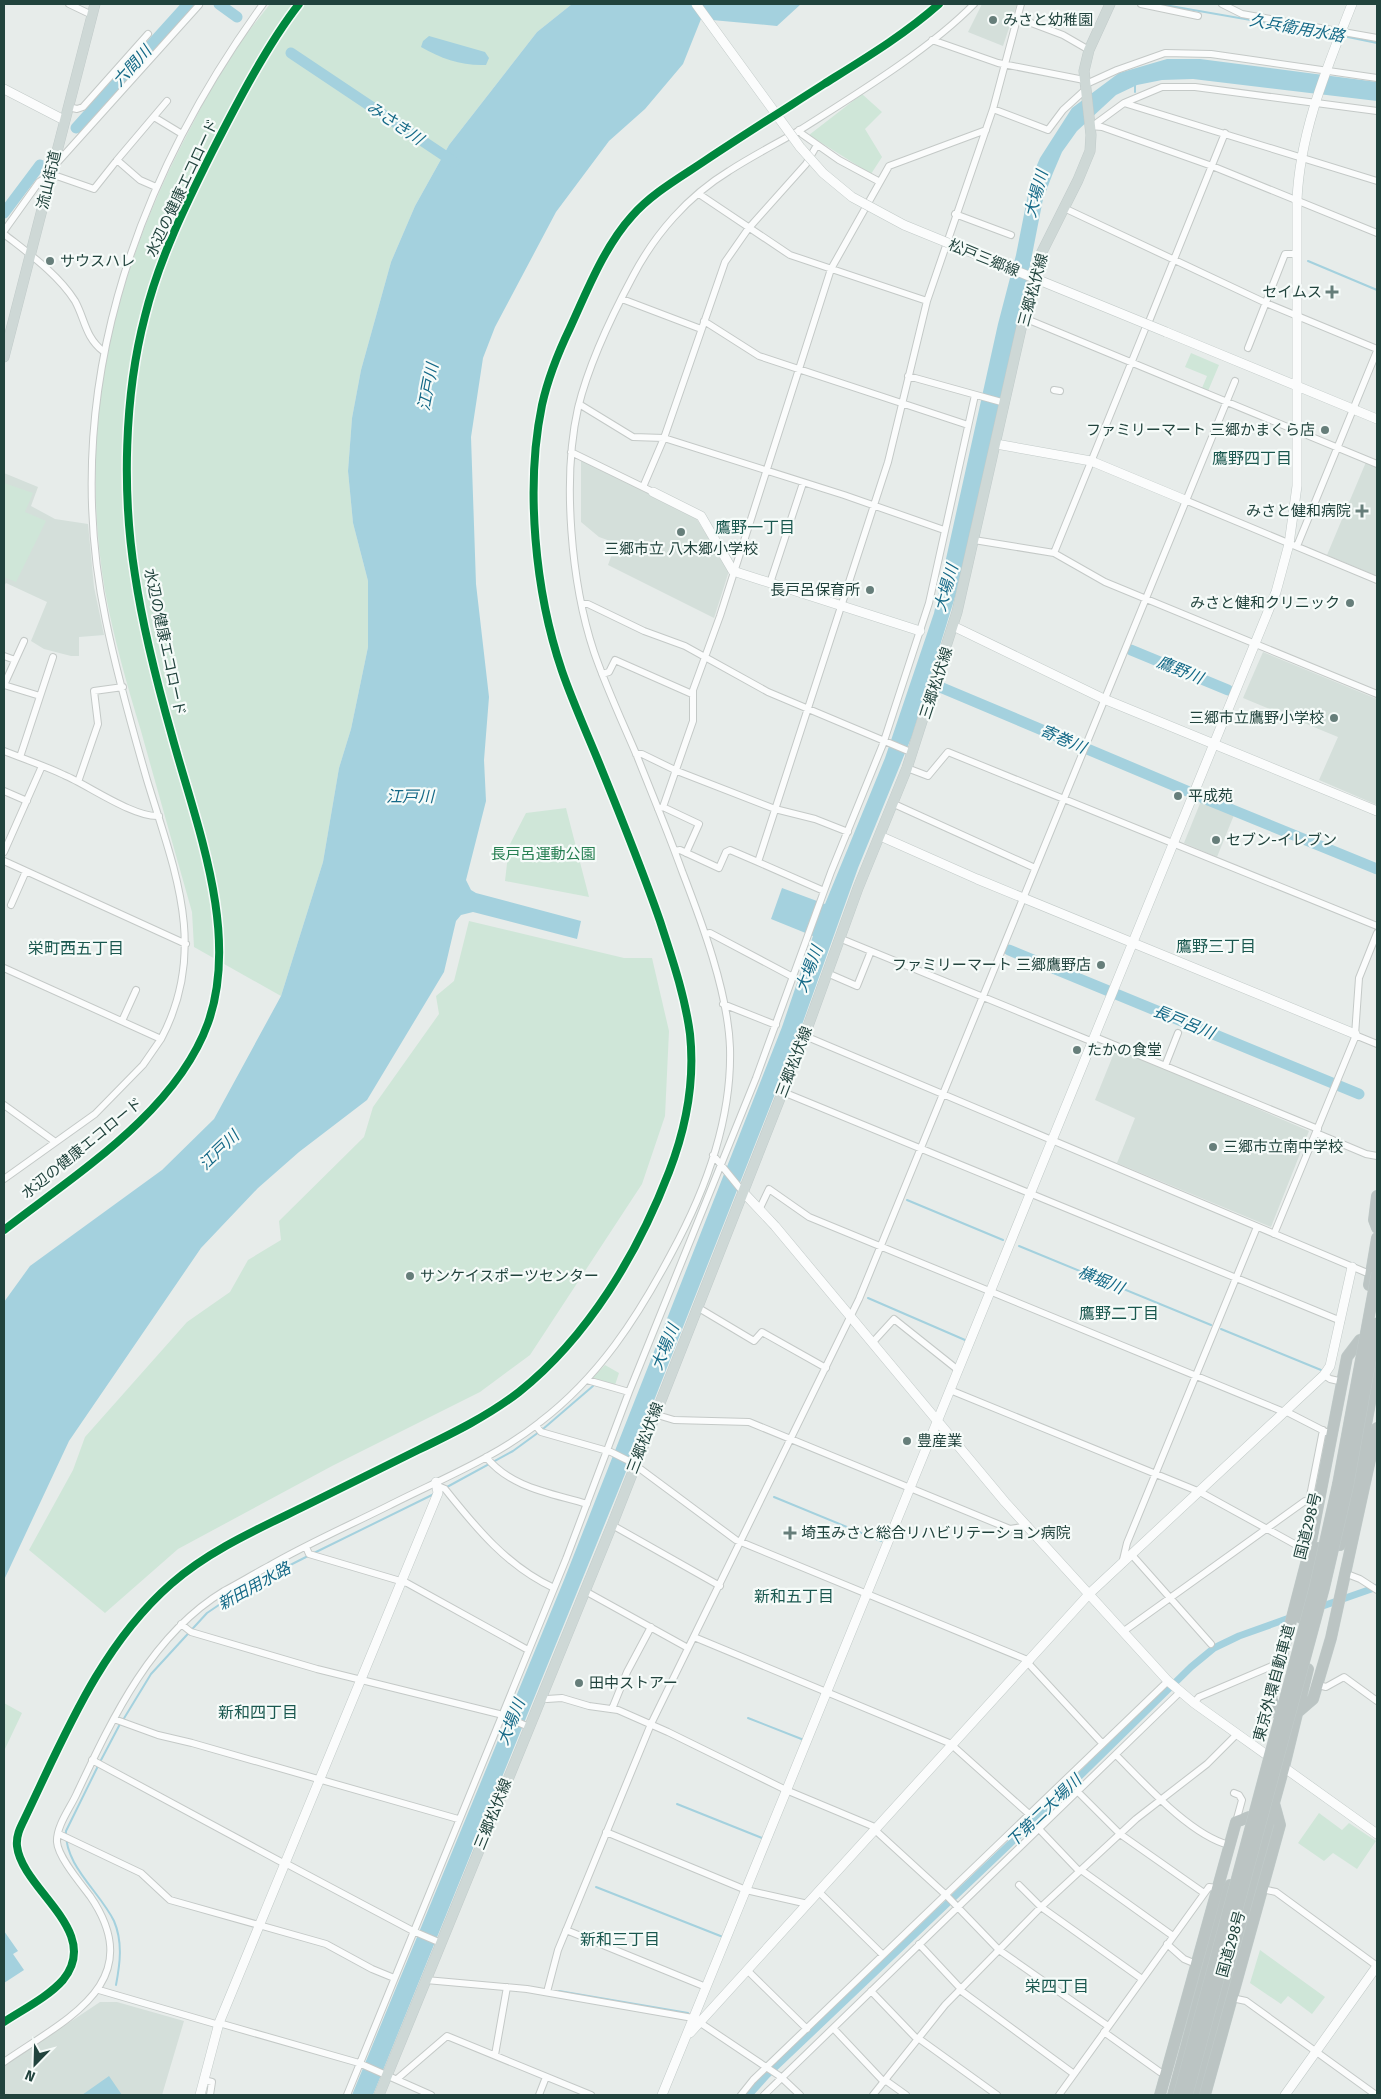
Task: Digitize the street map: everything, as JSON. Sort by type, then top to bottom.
[{"type":"highway","points":[[1377,1196],[1374,1220],[1377,1228]]},
{"type":"highway","name":"国道298号","points":[[1173,2095],[1301,1620],[1305,1585],[1335,1477],[1360,1340],[1375,1275],[1377,1238]]},
{"type":"highway","name":"東京外環自動車道","points":[[1178,2095],[1315,1587],[1338,1484],[1375,1275]]},
{"type":"highway","name":"東京外環自動車道","points":[[1187,2095],[1324,1588],[1348,1485],[1377,1323]]},
{"type":"highway","points":[[1277,1713],[1271,1698],[1289,1630],[1305,1585],[1314,1501],[1328,1432],[1343,1382],[1347,1357],[1360,1340]]},
{"type":"highway","name":"国道298号","points":[[1193,2095],[1298,1712],[1355,1486],[1377,1366]]},
{"type":"highway","points":[[1298,1712],[1313,1699],[1318,1685],[1338,1611],[1376,1444],[1377,1428]]},
{"type":"highway","name":"国道298号","points":[[1205,2095],[1280,1825],[1274,1801]]},
{"type":"highway","points":[[1236,1822],[1249,1817]]},
{"type":"highway","name":"国道298号","points":[[1160,2095],[1236,1822]]},
{"type":"main road","name":"流山街道","points":[[4,357],[95,4]]},
{"type":"main road","name":"三郷松伏線","points":[[379,2095],[384,2073],[426,1980],[438,1942],[526,1726],[541,1696],[612,1525],[633,1463],[742,1189],[783,1092],[805,1036],[839,938],[907,768],[910,752],[954,626],[996,444],[1002,403],[1037,265],[1088,158],[1091,143],[1091,125],[1084,87],[1089,50],[1110,4]]},
{"type":"street","points":[[69,4],[92,15]]},
{"type":"street","points":[[4,1179],[54,1141],[89,1119],[111,1100],[143,1066],[161,1039],[180,992],[186,944],[179,888],[135,738],[106,622],[93,520],[94,426],[104,350],[112,309],[156,187],[182,134],[220,65],[263,4]]},
{"type":"street","name":"松戸三郷線","points":[[696,4],[804,152],[824,173],[852,197],[904,225],[1377,419]]},
{"type":"street","points":[[4,2062],[81,2008],[99,1990],[108,1967],[109,1948],[106,1928],[99,1910],[62,1854],[57,1844],[58,1834],[92,1760],[114,1719],[140,1675],[181,1624],[212,1598],[306,1547],[437,1484],[536,1426],[587,1380],[620,1340],[652,1290],[693,1210],[714,1155],[725,1110],[730,1048],[723,1004],[705,934],[660,808],[602,674],[589,637],[582,604],[573,537],[571,452],[579,404],[588,374],[634,274],[665,227],[699,194],[729,171],[799,130],[932,40],[974,4]]},
{"type":"street","points":[[758,862],[888,462],[927,301],[955,214],[993,109],[1021,4]]},
{"type":"street","points":[[1141,4],[1198,16]]},
{"type":"street","points":[[1222,4],[1230,6],[1242,14],[1377,38]]},
{"type":"street","points":[[1293,545],[1298,431],[1297,200],[1301,157],[1315,100],[1352,4]]},
{"type":"street","points":[[104,350],[87,333],[75,301],[31,255],[4,232],[39,182],[51,171],[192,7],[198,5]]},
{"type":"street","points":[[1018,18],[1063,35],[1089,50]]},
{"type":"street","points":[[68,107],[77,109],[83,106],[148,34]]},
{"type":"street","points":[[932,40],[1006,65],[1084,87]]},
{"type":"street","points":[[993,109],[1048,130],[1084,87],[1117,70],[1165,53],[1211,54],[1326,73],[1377,78]]},
{"type":"street","points":[[1091,125],[1124,103],[1162,87],[1195,87],[1315,100],[1377,111]]},
{"type":"street","points":[[4,89],[64,120]]},
{"type":"street","points":[[51,171],[94,189],[166,101]]},
{"type":"street","points":[[1124,103],[1377,181]]},
{"type":"street","points":[[154,117],[182,134]]},
{"type":"street","points":[[1091,125],[1212,166],[1377,233]]},
{"type":"street","points":[[799,130],[839,160],[880,182]]},
{"type":"street","points":[[660,808],[677,771],[694,721],[692,694],[767,470],[831,269],[889,166],[986,130]]},
{"type":"street","points":[[1150,319],[1226,133]]},
{"type":"street","points":[[643,487],[664,438],[725,262],[748,228],[806,164],[817,145]]},
{"type":"street","points":[[117,160],[140,180],[156,187]]},
{"type":"street","points":[[699,194],[790,255],[927,301]]},
{"type":"street","points":[[696,2021],[706,1987],[1215,745],[1293,545],[1338,448],[1377,350],[1266,303],[1064,208]]},
{"type":"street","points":[[955,214],[1011,234]]},
{"type":"street","points":[[1248,348],[1285,254],[1297,254]]},
{"type":"street","points":[[622,299],[701,329]]},
{"type":"street","points":[[1024,318],[1377,464]]},
{"type":"street","points":[[704,321],[760,356],[968,425]]},
{"type":"street","points":[[1054,553],[1145,330]]},
{"type":"street","points":[[908,376],[1002,403]]},
{"type":"street","points":[[547,1992],[558,1950],[651,1724],[851,1317],[1235,381]]},
{"type":"street","points":[[347,2095],[609,1452],[629,1392],[723,1166],[824,891],[886,742],[920,631],[968,425],[977,396]]},
{"type":"street","points":[[579,404],[633,437],[664,438],[874,505],[944,530]]},
{"type":"street","points":[[996,444],[1091,461],[1377,580]]},
{"type":"street","points":[[571,452],[700,516],[733,571],[920,631]]},
{"type":"street","points":[[770,583],[804,483]]},
{"type":"street","points":[[974,540],[1054,553],[1105,582],[1377,694]]},
{"type":"street","points":[[582,604],[588,604],[644,631],[676,642],[768,692],[910,752]]},
{"type":"street","points":[[954,626],[1104,699],[1377,811]]},
{"type":"street","points":[[24,641],[4,685],[40,696]]},
{"type":"street","points":[[4,656],[14,660]]},
{"type":"street","points":[[20,757],[53,656]]},
{"type":"street","points":[[602,674],[609,672],[615,660],[692,694]]},
{"type":"street","points":[[78,782],[98,724],[94,691],[122,687]]},
{"type":"street","points":[[4,751],[78,782],[137,811],[151,816],[159,816]]},
{"type":"street","points":[[907,768],[928,776],[948,752],[1377,926]]},
{"type":"street","points":[[636,754],[642,754],[677,771],[775,809],[815,819],[848,832]]},
{"type":"street","points":[[4,852],[42,766]]},
{"type":"street","points":[[4,790],[27,801]]},
{"type":"street","points":[[894,804],[1035,868]]},
{"type":"street","points":[[660,808],[699,824],[686,853]]},
{"type":"street","points":[[880,836],[1022,898],[1377,1044]]},
{"type":"street","points":[[675,851],[680,850],[718,868],[726,852],[730,850],[824,891]]},
{"type":"street","points":[[4,861],[186,944]]},
{"type":"street","points":[[10,905],[26,871]]},
{"type":"street","points":[[705,934],[710,933],[793,977]]},
{"type":"street","points":[[1274,1234],[1356,1034],[1359,978],[1377,933]]},
{"type":"street","points":[[839,938],[982,996],[1165,1066],[1366,1154],[1377,1156]]},
{"type":"street","points":[[827,974],[857,986],[871,951]]},
{"type":"street","points":[[4,968],[161,1039]]},
{"type":"street","points":[[122,1021],[136,990]]},
{"type":"street","points":[[723,1004],[776,1024]]},
{"type":"street","points":[[1165,1066],[1178,1033]]},
{"type":"street","points":[[805,1036],[1352,1267],[1375,1275]]},
{"type":"street","points":[[783,1092],[1340,1321]]},
{"type":"street","points":[[4,1105],[54,1141]]},
{"type":"street","points":[[714,1155],[1028,1526],[1168,1681],[1194,1703],[1377,1834]]},
{"type":"street","points":[[760,1208],[769,1189],[810,1217],[1285,1412],[1328,1432]]},
{"type":"street","points":[[1122,1564],[1127,1543],[1257,1227]]},
{"type":"street","points":[[662,2095],[685,2039],[696,2021],[748,1970],[820,1892],[1090,1593],[1324,1375],[1330,1366],[1348,1278],[1352,1267]]},
{"type":"street","points":[[697,1306],[754,1341],[762,1332],[826,1368]]},
{"type":"street","points":[[872,1342],[894,1319],[958,1370]]},
{"type":"street","points":[[1324,1375],[1330,1379],[1343,1382]]},
{"type":"street","points":[[587,1380],[629,1392]]},
{"type":"street","points":[[950,1390],[1200,1492],[1308,1552]]},
{"type":"street","points":[[654,1414],[674,1420],[749,1422],[1010,1529],[1028,1526]]},
{"type":"street","points":[[536,1426],[541,1432],[609,1452],[633,1463],[741,1541],[1029,1662],[1102,1743]]},
{"type":"street","points":[[486,1457],[494,1466],[521,1484],[587,1504]]},
{"type":"street","points":[[200,2095],[219,2024],[438,1493],[437,1484]]},
{"type":"street","points":[[437,1484],[445,1489],[480,1533],[519,1569],[554,1588]]},
{"type":"street","points":[[1124,1631],[1305,1501],[1314,1501]]},
{"type":"street","points":[[612,1525],[720,1586]]},
{"type":"street","points":[[306,1547],[309,1554],[402,1581],[528,1650]]},
{"type":"street","points":[[1132,1555],[1211,1644]]},
{"type":"street","points":[[1346,1574],[1377,1590]]},
{"type":"street","points":[[585,1591],[688,1648]]},
{"type":"street","points":[[181,1624],[191,1632],[361,1680],[502,1715],[526,1726]]},
{"type":"street","points":[[612,1709],[627,1672],[651,1627]]},
{"type":"street","points":[[694,1637],[954,1745],[1028,1814]]},
{"type":"street","points":[[1194,1703],[1199,1697],[1272,1666],[1278,1668]]},
{"type":"street","points":[[1318,1685],[1326,1687],[1344,1677],[1377,1701]]},
{"type":"street","points":[[741,2095],[767,2067],[1168,1681]]},
{"type":"street","points":[[764,2095],[1180,1692]]},
{"type":"street","points":[[541,1696],[548,1699],[562,1698],[589,1706],[612,1709],[651,1724],[786,1790],[876,1829],[946,1895],[999,1950],[1106,2029],[1160,2072],[1166,2073]]},
{"type":"street","points":[[114,1719],[158,1736],[320,1779],[458,1819]]},
{"type":"street","points":[[873,2095],[917,2039],[961,1989],[1040,1907],[1159,1800],[1207,1764],[1237,1734]]},
{"type":"street","points":[[1116,1755],[1159,1800],[1195,1827],[1220,1842],[1229,1845]]},
{"type":"street","points":[[92,1760],[285,1864],[415,1932],[438,1942]]},
{"type":"street","points":[[1078,1792],[1120,1834],[1204,1893]]},
{"type":"street","points":[[1234,1793],[1239,1795],[1242,1800],[1236,1822]]},
{"type":"street","points":[[1039,1828],[1080,1871],[1173,1936]]},
{"type":"street","points":[[606,1832],[746,1890],[808,1904]]},
{"type":"street","points":[[58,1834],[141,1873],[170,1900],[332,1946],[372,1969],[394,1978]]},
{"type":"street","points":[[1019,1885],[1040,1907],[1142,1979]]},
{"type":"street","points":[[1059,2095],[1204,1893],[1209,1887],[1217,1888]]},
{"type":"street","points":[[1262,1889],[1276,1892],[1377,1966],[1285,2095]]},
{"type":"street","points":[[820,1892],[883,1955]]},
{"type":"street","points":[[566,1930],[706,1987]]},
{"type":"street","points":[[919,1944],[961,1989],[1074,2074]]},
{"type":"street","points":[[1167,1944],[1184,1959],[1196,1964]]},
{"type":"street","points":[[748,1970],[807,2029]]},
{"type":"street","points":[[426,1980],[547,1992],[696,2021],[767,2067],[800,2095]]},
{"type":"street","points":[[495,2055],[507,1987]]},
{"type":"street","points":[[99,1990],[361,2064],[431,2095]]},
{"type":"street","points":[[871,1991],[917,2039],[997,2095]]},
{"type":"street","points":[[1232,1998],[1246,2000],[1376,2095]]},
{"type":"street","points":[[834,2029],[885,2081],[906,2095]]},
{"type":"street","points":[[397,2079],[448,2036],[591,2095]]},
{"type":"street","points":[[539,2095],[546,2077]]},
{"type":"street","points":[[204,2080],[212,2082],[210,2095]]},
{"type":"shaded area","name":"みさと幼稚園","points":[[982,4],[1017,4],[1003,46],[968,32]]},
{"type":"shaded area","points":[[581,459],[696,518],[729,571],[714,618],[608,565],[616,543],[599,537],[581,522]]},
{"type":"shaded area","name":"みさと健和病院","points":[[1366,462],[1377,467],[1377,576],[1327,555]]},
{"type":"shaded area","points":[[4,473],[38,487],[31,506],[55,519],[88,524],[94,587],[104,635],[79,637],[79,656],[71,656],[44,649],[31,641],[47,602],[6,583],[4,586]]},
{"type":"shaded area","name":"三郷市立鷹野小学校","points":[[1263,652],[1377,699],[1377,805],[1319,780],[1338,737],[1243,698]]},
{"type":"shaded area","points":[[1201,801],[1234,815],[1217,857],[1184,843]]},
{"type":"shaded area","name":"三郷市立南中学校","points":[[1116,1048],[1309,1131],[1271,1227],[1117,1163],[1135,1118],[1095,1100]]},
{"type":"shaded area","points":[[100,2002],[117,2002],[184,2021],[162,2095],[4,2095],[4,2066]]},
{"type":"green space","points":[[270,4],[572,4],[537,32],[449,145],[415,206],[391,262],[361,370],[352,418],[348,471],[353,523],[368,581],[368,647],[351,729],[339,768],[323,862],[281,996],[194,947],[192,912],[126,679],[105,591],[97,529],[96,469],[99,409],[108,351],[122,293],[141,237],[164,181],[219,73],[234,50]]},
{"type":"green space","points":[[862,94],[882,112],[865,129],[882,157],[871,174],[809,135]]},
{"type":"green space","points":[[1191,353],[1219,365],[1208,391],[1202,388],[1207,376],[1185,367]]},
{"type":"green space","points":[[4,483],[33,493],[25,512],[46,521],[16,582],[4,577]]},
{"type":"green space","name":"長戸呂運動公園","points":[[566,808],[589,897],[505,881],[509,846],[526,813]]},
{"type":"green space","name":"サンケイスポーツセンター","points":[[469,921],[624,958],[652,958],[669,1031],[665,1116],[642,1184],[530,1355],[480,1392],[332,1466],[178,1549],[105,1613],[29,1550],[73,1470],[85,1437],[187,1322],[230,1292],[248,1260],[281,1240],[279,1221],[364,1137],[373,1107],[439,1014],[436,996],[454,981]]},
{"type":"green space","points":[[605,1365],[619,1373],[615,1385],[591,1379]]},
{"type":"green space","points":[[4,1703],[22,1713],[4,1751]]},
{"type":"green space","points":[[1319,1813],[1342,1830],[1349,1823],[1376,1841],[1357,1869],[1333,1853],[1324,1861],[1298,1843]]},
{"type":"green space","points":[[1260,1950],[1325,1997],[1312,2014],[1288,1996],[1281,2004],[1250,1983]]},
{"type":"water","name":"江戸川","points":[[572,4],[801,4],[777,26],[701,19],[683,64],[645,109],[609,141],[556,212],[495,327],[483,358],[471,437],[476,584],[489,697],[484,760],[486,801],[466,880],[471,890],[476,893],[581,921],[577,939],[473,912],[461,915],[456,921],[444,972],[367,1100],[299,1152],[258,1188],[201,1248],[69,1441],[4,1580],[4,1302],[30,1266],[162,1170],[214,1119],[281,996],[323,862],[339,768],[351,729],[368,647],[368,581],[353,523],[348,471],[352,418],[361,370],[391,262],[415,206],[449,145],[537,32]]},
{"type":"water","points":[[429,36],[485,52],[489,58],[486,65],[460,63],[421,47],[423,41]]},
{"type":"water","name":"大場川","points":[[1167,59],[1200,59],[1377,82],[1377,101],[1193,79],[1162,80],[1137,85],[1116,95],[1077,131],[1062,152],[1043,199],[1024,296],[959,584],[912,736],[858,868],[799,1033],[627,1469],[373,2095],[352,2095],[564,1580],[782,1027],[813,936],[771,919],[782,888],[825,904],[885,758],[934,613],[998,324],[1016,255],[1031,179],[1040,158],[1072,108],[1119,73]]},
{"type":"water","points":[[4,1931],[18,1951],[13,1954],[24,1970],[4,1983]]},
{"type":"water","points":[[109,2076],[122,2095],[82,2095]]},
{"type":"waterway","name":"六間川","points":[[76,128],[188,4]]},
{"type":"waterway","name":"みさき川","points":[[219,4],[237,17]]},
{"type":"waterway","name":"久兵衛用水路","points":[[1159,4],[1336,35]]},
{"type":"waterway","name":"久兵衛用水路","points":[[1343,36],[1377,43]]},
{"type":"waterway","name":"みさき川","points":[[291,53],[454,162]]},
{"type":"waterway","points":[[1135,84],[1135,92]]},
{"type":"waterway","name":"六間川","points":[[4,213],[40,165]]},
{"type":"waterway","points":[[1308,261],[1377,290]]},
{"type":"waterway","name":"鷹野川","points":[[1131,650],[1228,690]]},
{"type":"waterway","name":"寄巻川","points":[[940,687],[1187,791]]},
{"type":"waterway","name":"寄巻川","points":[[1203,798],[1377,869]]},
{"type":"waterway","name":"長戸呂川","points":[[1009,950],[1359,1094]]},
{"type":"waterway","name":"横堀川","points":[[907,1200],[1003,1240]]},
{"type":"waterway","name":"横堀川","points":[[1019,1246],[1211,1325]]},
{"type":"waterway","points":[[868,1298],[965,1340]]},
{"type":"waterway","name":"横堀川","points":[[1221,1329],[1321,1370]]},
{"type":"waterway","name":"新田用水路","points":[[543,1429],[593,1386]]},
{"type":"waterway","name":"新田用水路","points":[[447,1487],[513,1451],[539,1432]]},
{"type":"waterway","name":"新田用水路","points":[[314,1553],[434,1494]]},
{"type":"waterway","points":[[774,1497],[881,1541]]},
{"type":"waterway","name":"新田用水路","points":[[123,1720],[151,1674],[207,1613],[241,1590],[308,1556]]},
{"type":"waterway","name":"下第二大場川","points":[[1317,1608],[1377,1587]]},
{"type":"waterway","name":"下第二大場川","points":[[749,2095],[767,2075],[1033,1822],[1191,1667],[1214,1648],[1239,1636],[1292,1617]]},
{"type":"waterway","points":[[748,1718],[804,1740]]},
{"type":"waterway","name":"新田用水路","points":[[100,1762],[120,1724]]},
{"type":"waterway","name":"新田用水路","points":[[98,1766],[66,1831],[67,1843],[77,1867],[108,1910],[117,1929],[120,1953],[116,1985]]},
{"type":"waterway","points":[[677,1804],[762,1838]]},
{"type":"waterway","points":[[596,1887],[723,1937]]},
{"type":"waterway","points":[[559,1991],[688,2013]]},
{"type":"cycle path","name":"水辺の健康エコロード","points":[[4,1230],[121,1139],[173,1085],[193,1055],[208,1023],[217,988],[219,953],[217,916],[211,879],[156,676],[135,575],[128,512],[127,445],[129,412],[138,347],[145,316],[165,253],[221,134],[264,56],[299,4]]},
{"type":"cycle path","points":[[4,2022],[57,1986],[63,1980],[73,1962],[73,1945],[67,1928],[22,1862],[17,1839],[21,1826],[69,1725],[104,1664],[124,1635],[171,1584],[204,1559],[258,1529],[457,1431],[495,1409],[519,1392],[544,1370],[589,1320],[626,1263],[642,1233],[669,1172],[680,1138],[690,1087],[690,1034],[681,991],[660,921],[630,839],[570,693],[545,608],[539,574],[534,504],[534,470],[542,405],[557,356],[583,299],[613,241],[632,216],[677,179],[883,46],[939,4]]},
{"type":"place","name":"みさと幼稚園","points":[[993,20]]},
{"type":"place","name":"サウスハレ","points":[[50,261]]},
{"type":"place","name":"セイムス","points":[[1332,292]]},
{"type":"place","name":"ファミリーマート 三郷かまくら店","points":[[1325,430]]},
{"type":"place","name":"みさと健和病院","points":[[1362,511]]},
{"type":"place","name":"三郷市立 八木郷小学校","points":[[681,532]]},
{"type":"place","name":"長戸呂保育所","points":[[870,590]]},
{"type":"place","name":"みさと健和クリニック","points":[[1350,603]]},
{"type":"place","name":"三郷市立鷹野小学校","points":[[1334,718]]},
{"type":"place","name":"平成苑","points":[[1178,796]]},
{"type":"place","name":"セブン-イレブン","points":[[1216,840]]},
{"type":"place","name":"ファミリーマート 三郷鷹野店","points":[[1101,965]]},
{"type":"place","name":"たかの食堂","points":[[1077,1050]]},
{"type":"place","name":"三郷市立南中学校","points":[[1213,1147]]},
{"type":"place","name":"サンケイスポーツセンター","points":[[410,1276]]},
{"type":"place","name":"豊産業","points":[[907,1441]]},
{"type":"place","name":"埼玉みさと総合リハビリテーション病院","points":[[790,1533]]},
{"type":"place","name":"田中ストアー","points":[[579,1683]]},
{"type":"district","name":"鷹野四丁目","points":[[1252,458]]},
{"type":"district","name":"鷹野一丁目","points":[[755,527]]},
{"type":"district","name":"鷹野三丁目","points":[[1216,946]]},
{"type":"district","name":"栄町西五丁目","points":[[76,948]]},
{"type":"district","name":"鷹野二丁目","points":[[1119,1313]]},
{"type":"district","name":"新和五丁目","points":[[794,1596]]},
{"type":"district","name":"新和四丁目","points":[[258,1712]]},
{"type":"district","name":"新和三丁目","points":[[620,1939]]},
{"type":"district","name":"栄四丁目","points":[[1057,1986]]}]
